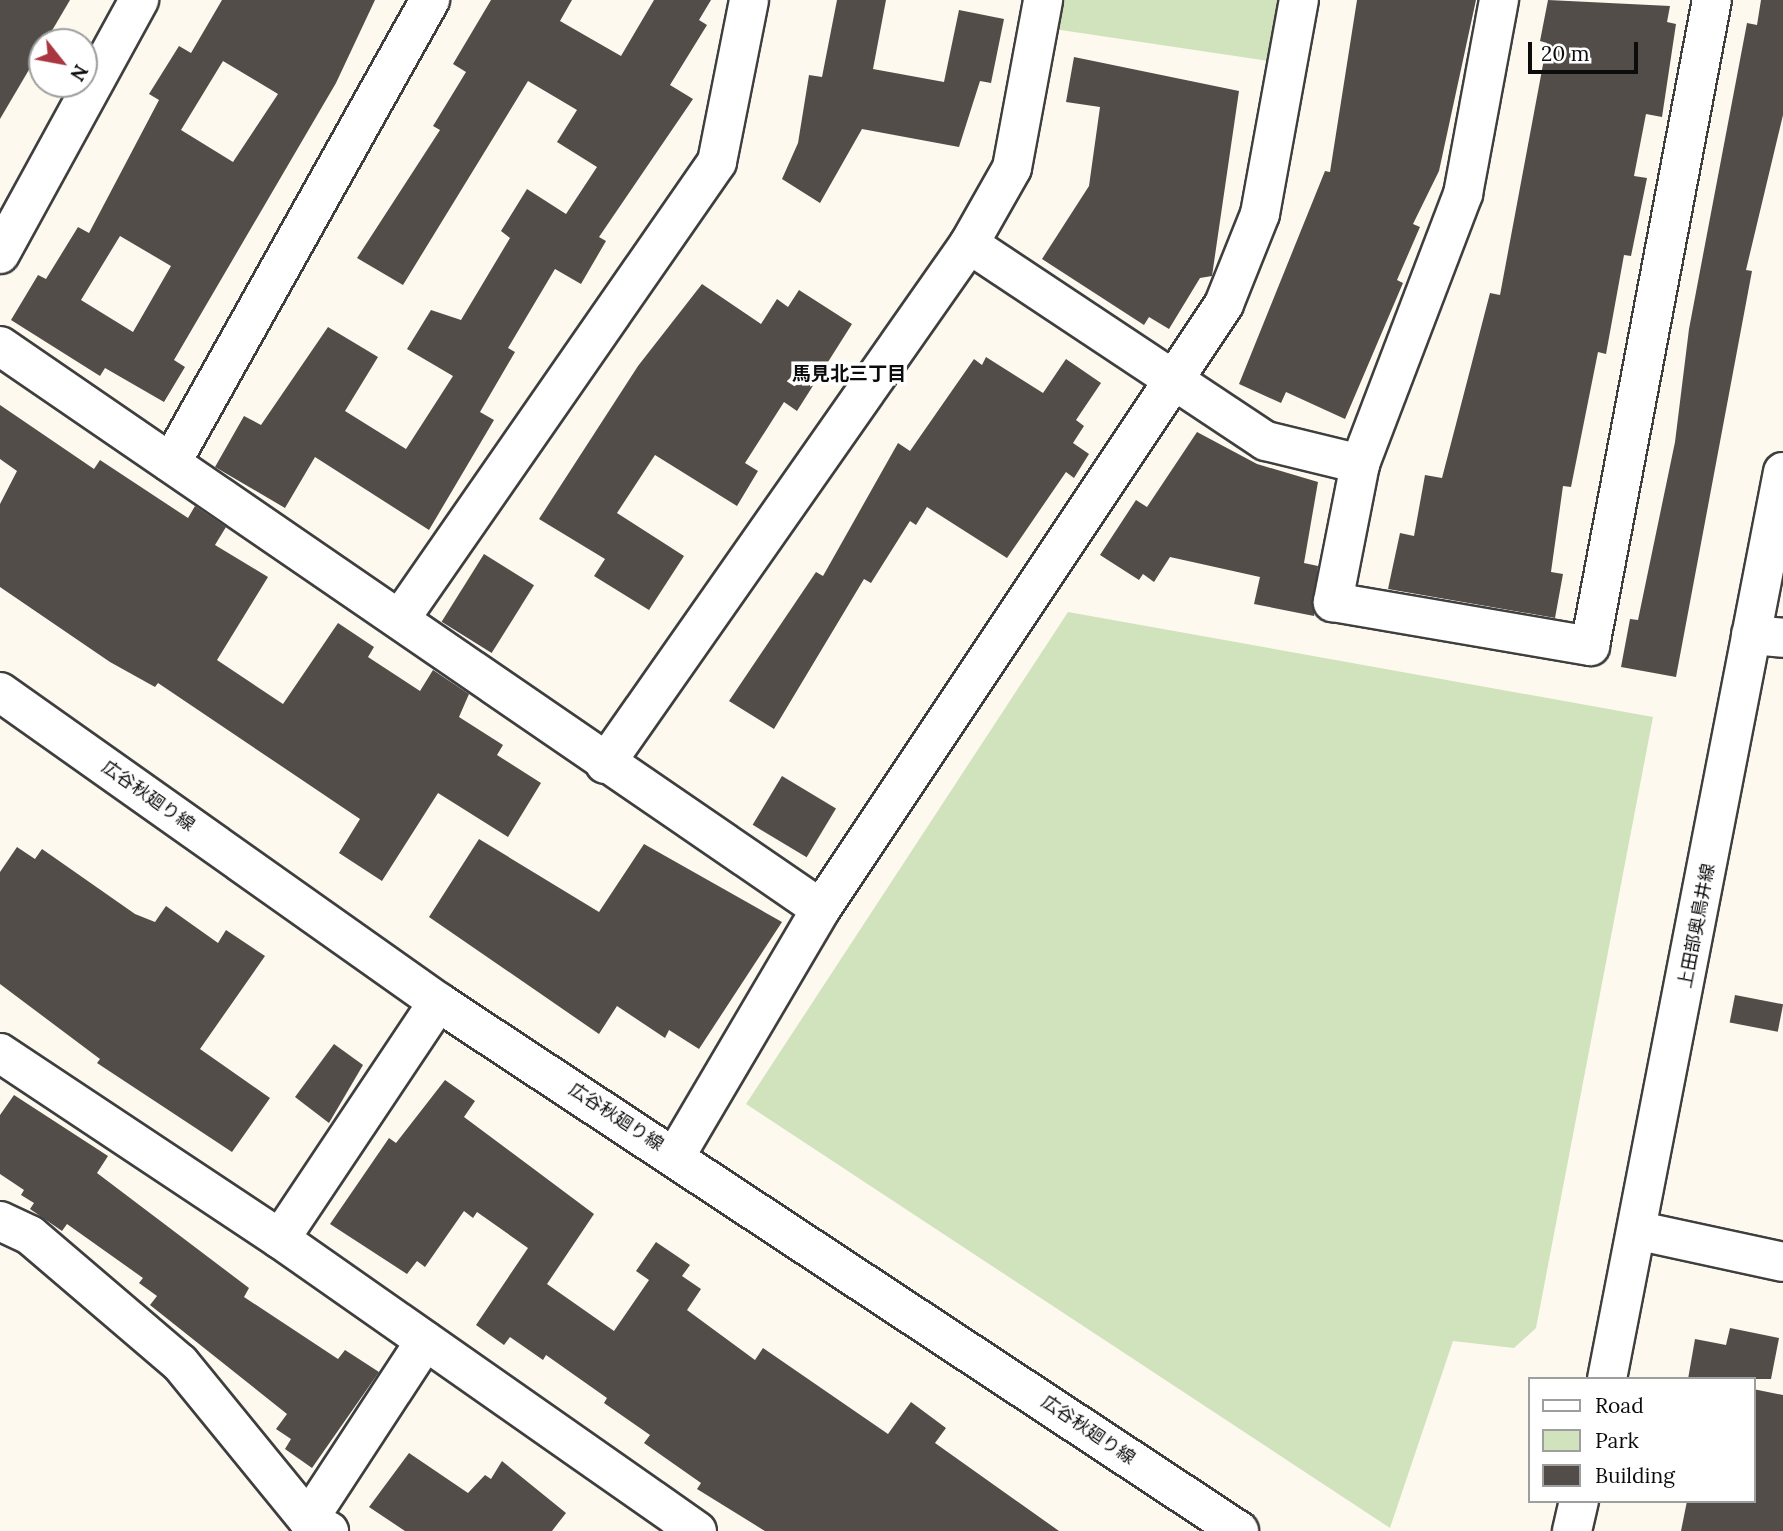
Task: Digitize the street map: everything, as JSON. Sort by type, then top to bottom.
[{"type":"street","points":[[0,254],[139,0]]},
{"type":"street","points":[[172,463],[430,0]]},
{"type":"street","points":[[400,619],[718,162],[748,0]]},
{"type":"street","points":[[605,764],[969,244],[1012,168],[1043,0]]},
{"type":"street","points":[[676,1155],[821,909],[1174,383],[1224,304],[1260,214],[1299,0]]},
{"type":"street","points":[[1499,0],[1463,194],[1360,464],[1333,602],[1590,646],[1712,0]]},
{"type":"street","points":[[969,244],[1266,442],[1360,464]]},
{"type":"street","points":[[0,346],[400,619],[605,764],[821,909]]},
{"type":"street","name":"上田部奥鳥井線","points":[[1606,1377],[1767,637],[1783,472]]},
{"type":"street","name":"広谷秋廻り線","points":[[0,692],[438,1002],[676,1155],[1239,1531]]},
{"type":"street","points":[[280,1239],[438,1002]]},
{"type":"street","points":[[0,1054],[280,1239],[697,1531]]},
{"type":"street","points":[[0,1221],[30,1235],[180,1363],[319,1526],[425,1341]]},
{"type":"street","points":[[1640,1231],[1783,1262]]},
{"type":"street","points":[[1572,1531],[1579,1503]]},
{"type":"green space","points":[[1059,0],[1287,0],[1275,62],[1054,29]]},
{"type":"green space","points":[[1068,612],[1653,717],[1536,1328],[1514,1348],[1453,1341],[1390,1528],[746,1104]]},
{"type":"building","points":[[0,0],[70,0],[54,28],[28,28],[28,71],[0,119]]},
{"type":"building","points":[[222,0],[375,0],[336,83],[174,360],[185,367],[164,402],[105,368],[100,376],[11,320],[38,275],[46,279],[78,227],[89,233],[159,100],[149,94],[179,46],[191,53]],"holes":[[[223,61],[278,94],[233,162],[181,130]],[[120,236],[171,266],[133,332],[81,300]]]},
{"type":"building","points":[[491,0],[572,0],[560,21],[621,56],[654,0],[711,0],[699,20],[707,25],[670,85],[693,99],[599,237],[606,241],[581,284],[555,269],[508,348],[515,352],[480,412],[494,420],[429,530],[315,457],[285,508],[215,467],[244,416],[261,425],[328,327],[378,357],[345,411],[406,449],[453,376],[407,349],[431,310],[461,320],[510,238],[501,231],[527,189],[566,214],[597,167],[557,142],[577,110],[528,81],[403,285],[357,258],[440,130],[433,126],[466,72],[453,64]]},
{"type":"building","points":[[837,0],[886,0],[873,69],[944,82],[959,10],[1004,19],[991,83],[980,81],[959,147],[862,129],[820,203],[782,179],[798,143],[809,75],[822,77]]},
{"type":"building","points":[[1357,0],[1476,0],[1439,171],[1413,224],[1420,227],[1397,280],[1403,283],[1345,419],[1286,392],[1281,403],[1239,384],[1325,171],[1330,172]]},
{"type":"building","points":[[1548,0],[1670,6],[1667,22],[1676,24],[1662,117],[1646,114],[1634,176],[1647,178],[1631,256],[1624,255],[1606,354],[1598,352],[1571,487],[1563,486],[1551,572],[1563,574],[1555,618],[1388,589],[1400,533],[1414,536],[1425,475],[1442,478],[1490,293],[1500,295],[1547,43],[1540,41]]},
{"type":"building","points":[[1761,0],[1783,0],[1783,115],[1746,270],[1752,271],[1676,677],[1621,667],[1630,619],[1638,620],[1675,442],[1689,329],[1747,23],[1757,25]]},
{"type":"building","points":[[1074,57],[1239,91],[1212,276],[1200,278],[1169,329],[1149,317],[1144,325],[1042,259],[1089,186],[1100,107],[1066,102]]},
{"type":"building","points":[[702,284],[761,324],[777,299],[788,307],[799,290],[852,324],[797,411],[784,402],[745,463],[758,471],[737,506],[655,455],[617,513],[684,556],[649,610],[594,576],[605,559],[539,519],[638,366]]},
{"type":"building","points":[[986,357],[1043,393],[1066,359],[1101,383],[1076,420],[1084,426],[1073,443],[1089,454],[1074,478],[1066,472],[1007,558],[927,507],[916,525],[910,521],[871,583],[864,579],[774,729],[729,701],[816,572],[823,576],[898,443],[910,451],[974,359],[982,365]]},
{"type":"building","points":[[0,405],[94,469],[100,460],[188,518],[195,506],[226,527],[215,545],[268,577],[217,660],[283,704],[338,623],[374,647],[368,657],[420,691],[433,670],[469,694],[459,717],[503,745],[497,755],[541,783],[508,837],[438,793],[382,881],[339,853],[360,819],[158,683],[155,687],[110,662],[0,587],[0,504],[17,471],[0,459]]},
{"type":"building","points":[[1197,432],[1257,464],[1318,482],[1304,563],[1318,566],[1314,616],[1254,604],[1260,577],[1170,557],[1154,582],[1143,574],[1139,580],[1100,555],[1136,500],[1147,507]]},
{"type":"building","points":[[484,554],[534,585],[492,653],[442,622]]},
{"type":"building","points":[[782,776],[836,808],[807,857],[753,825]]},
{"type":"building","points":[[479,839],[599,912],[644,844],[782,922],[699,1049],[669,1030],[665,1038],[617,1006],[599,1034],[429,917]]},
{"type":"building","points":[[17,847],[35,859],[42,849],[135,914],[155,922],[166,906],[218,943],[226,930],[265,956],[200,1049],[270,1098],[232,1152],[97,1063],[100,1059],[0,984],[0,872]]},
{"type":"building","points":[[1735,995],[1783,1004],[1778,1032],[1730,1022]]},
{"type":"building","points":[[334,1044],[363,1065],[329,1123],[295,1097]]},
{"type":"building","points":[[445,1080],[475,1101],[464,1117],[594,1214],[547,1284],[614,1331],[649,1280],[636,1271],[656,1242],[690,1265],[682,1276],[701,1289],[687,1310],[755,1360],[763,1348],[888,1434],[911,1402],[946,1428],[935,1443],[1059,1531],[765,1531],[697,1489],[701,1483],[644,1443],[650,1435],[604,1403],[607,1398],[546,1355],[543,1360],[510,1337],[504,1345],[476,1325],[528,1248],[477,1212],[473,1218],[464,1211],[425,1267],[417,1261],[407,1274],[330,1224],[389,1138],[396,1143]]},
{"type":"building","points":[[14,1095],[108,1156],[97,1173],[249,1288],[244,1297],[338,1359],[345,1350],[379,1372],[312,1468],[285,1449],[291,1439],[276,1429],[287,1414],[150,1305],[157,1296],[139,1283],[143,1278],[67,1224],[62,1231],[30,1209],[34,1203],[21,1195],[24,1190],[0,1174],[0,1115]]},
{"type":"building","points":[[1730,1328],[1779,1338],[1771,1379],[1688,1377],[1695,1339],[1726,1345]]},
{"type":"building","points":[[1755,1389],[1783,1395],[1783,1531],[1681,1531],[1687,1503],[1755,1503]]},
{"type":"building","points":[[409,1453],[468,1493],[485,1475],[491,1479],[502,1461],[566,1513],[552,1531],[405,1531],[369,1507]]},
{"type":"district","name":"馬見北三丁目","points":[[849,374]]}]
